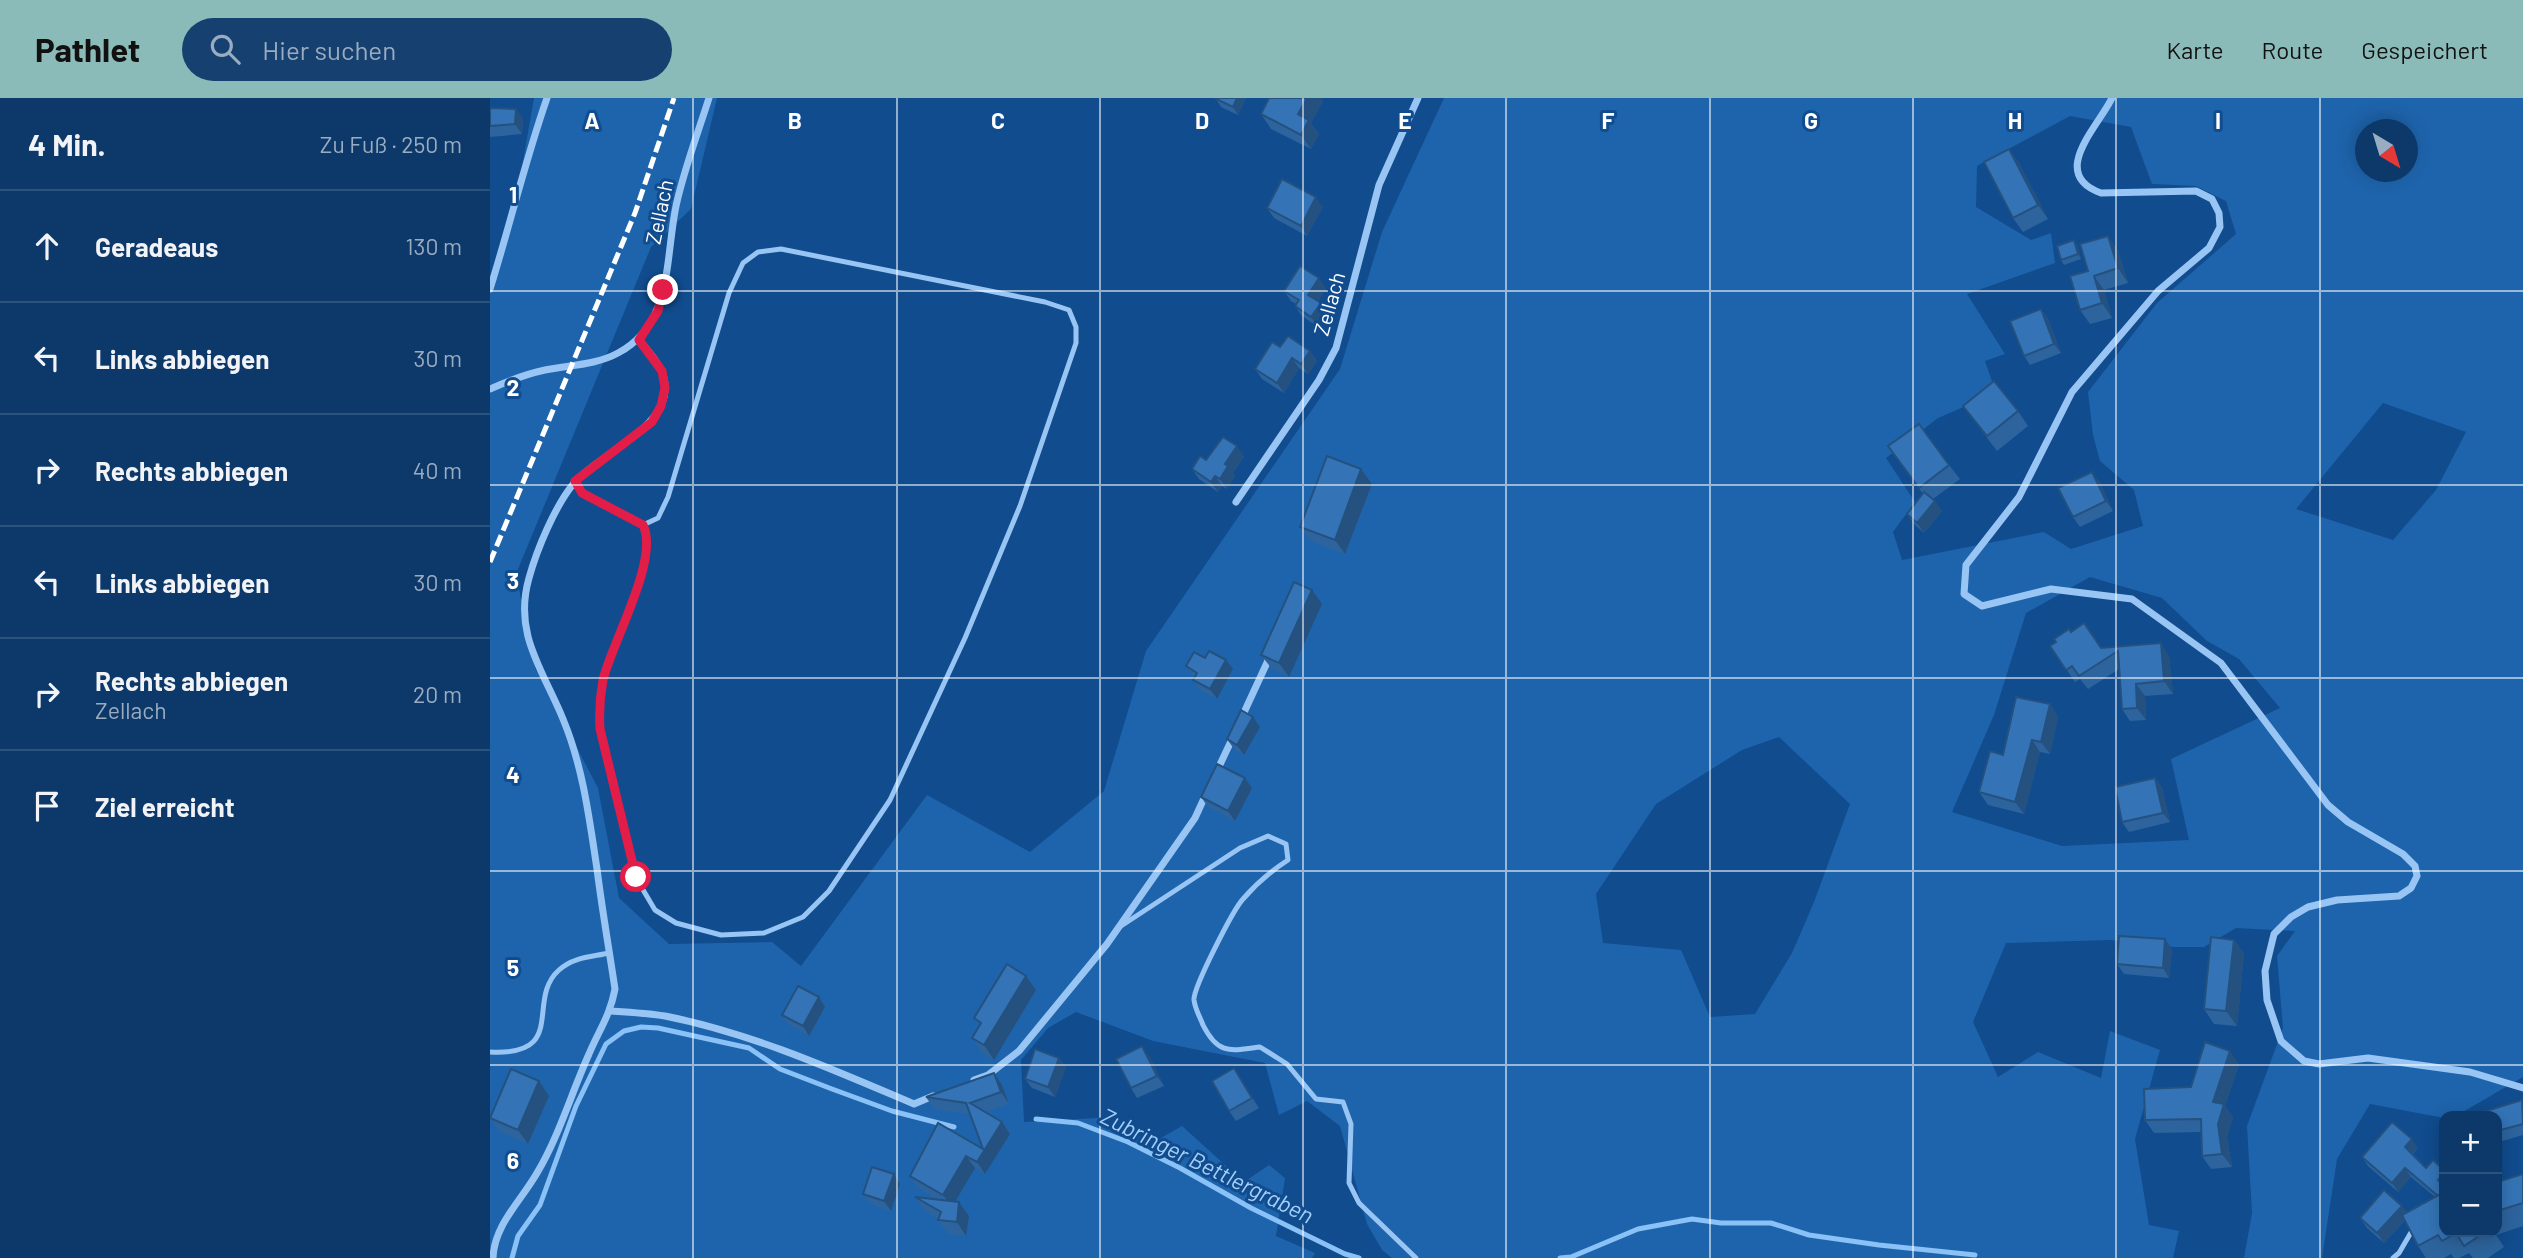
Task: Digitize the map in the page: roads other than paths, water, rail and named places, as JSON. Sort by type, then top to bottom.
[{"type":"street","points":[[490,289],[509,231],[526,158],[547,98]]},
{"type":"street","name":"Zellach","points":[[490,389],[544,370],[598,361],[617,354],[639,340],[658,311],[676,205],[709,98]]},
{"type":"street","name":"Zellach","points":[[1237,502],[1319,380],[1336,348],[1379,185],[1418,98]]},
{"type":"street","points":[[2112,98],[2082,145],[2077,159],[2080,178],[2089,189],[2101,193],[2196,191],[2212,199],[2219,213],[2220,227],[2209,248],[2158,291],[2073,392],[2019,498],[1966,565],[1964,594],[1982,606],[2051,589],[2132,600],[2221,663],[2328,805],[2348,822],[2403,854],[2415,866],[2417,876],[2411,888],[2399,896],[2337,900],[2308,907],[2291,917],[2274,934],[2265,971],[2267,1000],[2281,1041],[2292,1053],[2304,1061],[2319,1064],[2368,1058],[2470,1072],[2523,1088]]},
{"type":"street","points":[[493,1258],[494,1240],[537,1173],[565,1115],[589,1054],[611,1011],[615,989],[586,791],[577,755],[534,656],[523,616],[529,579],[560,503],[575,481],[652,422],[661,406],[665,388],[662,371],[639,340]]},
{"type":"street","points":[[967,1082],[988,1075],[1019,1051],[1118,928],[1195,818],[1277,641]]},
{"type":"street","points":[[611,1011],[663,1016],[715,1029],[789,1053],[914,1104],[946,1090]]},
{"type":"lane","points":[[575,481],[582,493],[643,525],[648,534],[646,559],[603,679],[599,706],[600,729],[636,877],[654,910],[676,923],[721,935],[764,933],[803,918],[830,891],[890,800],[965,638],[1020,506],[1076,343],[1076,327],[1069,310],[1045,302],[781,249],[758,251],[743,263],[729,293],[668,497],[658,518],[643,525]]},
{"type":"lane","points":[[1118,928],[1240,849],[1268,836],[1286,844],[1288,860],[1272,870],[1242,900],[1218,943],[1194,998],[1198,1014],[1212,1042],[1229,1051],[1260,1047],[1287,1064],[1316,1099],[1343,1102],[1351,1124],[1349,1183],[1359,1203],[1416,1258]]},
{"type":"lane","points":[[490,1052],[520,1051],[531,1043],[541,1031],[551,978],[576,959],[609,953]]},
{"type":"lane","points":[[2393,1258],[2415,1225]]},
{"type":"waterway","name":"Zubringer Bettlergraben","points":[[512,1258],[518,1236],[540,1205],[576,1106],[606,1044],[624,1031],[641,1027],[658,1028],[749,1048],[780,1069],[892,1111],[954,1127]]},
{"type":"waterway","name":"Zubringer Bettlergraben","points":[[1036,1119],[1078,1123],[1128,1142],[1251,1208],[1345,1254],[1359,1258]]},
{"type":"waterway","points":[[1560,1258],[1571,1257],[1638,1229],[1692,1219],[1721,1223],[1771,1223],[1809,1235],[1975,1255]]},
{"type":"railway","points":[[490,562],[635,213],[674,98]]}]
